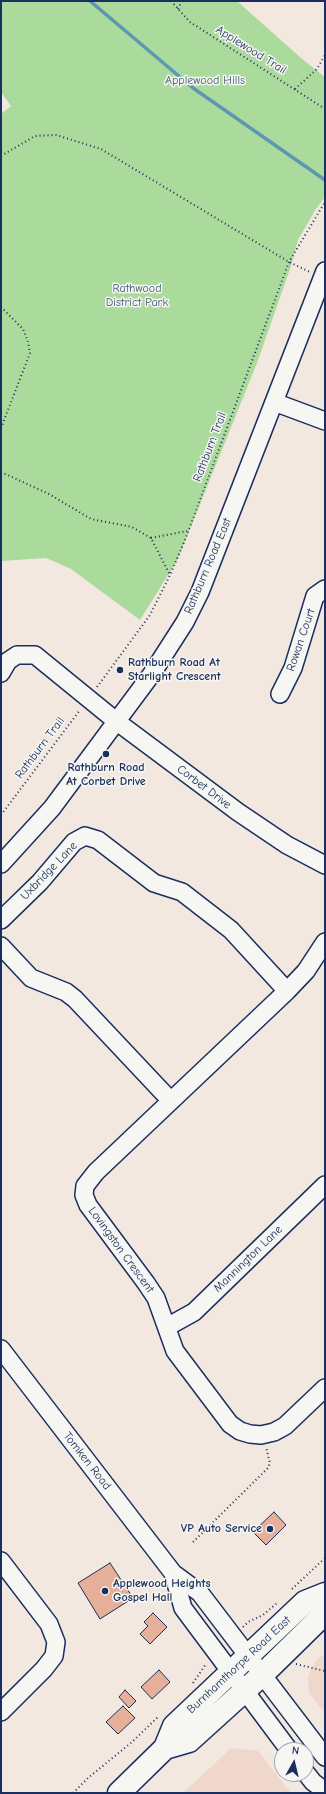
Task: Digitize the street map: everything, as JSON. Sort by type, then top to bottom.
[{"type":"main road","name":"Burnhamthorpe Road East","points":[[119,1793],[165,1748],[174,1726],[305,1602],[325,1594]]},
{"type":"main road","name":"Burnhamthorpe Road East","points":[[165,1748],[189,1741],[263,1674],[320,1618],[325,1608]]},
{"type":"street","name":"Rathburn Road East","points":[[1,864],[52,808],[151,675],[188,616],[200,592],[324,274]]},
{"type":"street","points":[[274,402],[325,421]]},
{"type":"street","name":"Rowan Court","points":[[280,694],[293,668],[316,596],[325,588]]},
{"type":"street","name":"Corbet Drive","points":[[1,672],[8,661],[17,655],[35,655],[88,700],[238,812],[287,845],[325,866]]},
{"type":"street","name":"Uxbridge Lane","points":[[1,920],[40,882],[74,842],[85,836],[98,840],[154,883],[182,892],[231,930],[288,991]]},
{"type":"street","name":"Lovingston Crescent","points":[[325,942],[306,971],[288,991],[96,1172],[85,1186],[84,1195],[88,1205],[156,1298],[175,1351],[230,1424],[240,1431],[261,1435],[274,1432],[285,1426],[325,1388]]},
{"type":"street","points":[[1,946],[31,978],[66,992],[75,999],[171,1101]]},
{"type":"street","name":"Mannington Lane","points":[[167,1327],[194,1312],[325,1185]]},
{"type":"street","name":"Tomken Road","points":[[1,1349],[173,1573],[200,1593],[263,1674],[317,1737],[325,1757]]},
{"type":"street","points":[[1,1561],[50,1624],[56,1642],[54,1656],[44,1669],[1,1712]]},
{"type":"street","name":"Tomken Road","points":[[173,1573],[183,1608],[283,1742]]},
{"type":"street","points":[[313,1782],[325,1791]]},
{"type":"path","name":"Applewood Trail","points":[[171,1],[178,10],[195,25],[325,110]]},
{"type":"path","points":[[178,10],[182,1]]},
{"type":"path","points":[[295,89],[318,69],[325,55]]},
{"type":"path","points":[[1,156],[35,136],[56,135],[101,149],[290,262],[324,274]]},
{"type":"path","name":"Rathburn Trail","points":[[1,815],[150,615],[170,575],[188,531],[290,262],[325,202]]},
{"type":"path","points":[[1,307],[23,329],[30,353],[1,428]]},
{"type":"path","points":[[1,472],[49,494],[91,519],[132,527],[151,538],[170,575]]},
{"type":"path","points":[[151,538],[188,531]]},
{"type":"path","points":[[193,1542],[268,1468],[270,1463],[269,1456],[261,1435]]},
{"type":"path","points":[[292,1589],[325,1558]]},
{"type":"path","points":[[248,1622],[263,1615],[277,1603]]},
{"type":"path","points":[[295,1664],[325,1671]]},
{"type":"path","points":[[190,1686],[203,1667]]},
{"type":"path","points":[[73,1793],[151,1724]]},
{"type":"shaded area","points":[[325,1653],[325,1713],[309,1693],[308,1676],[316,1661]]},
{"type":"shaded area","points":[[231,1748],[258,1751],[274,1771],[274,1782],[282,1782],[291,1793],[183,1793]]},
{"type":"green space","name":"Rathwood District Park","points":[[1,1],[237,1],[301,58],[325,77],[325,197],[316,209],[298,240],[291,266],[257,363],[178,559],[140,620],[71,569],[46,558],[1,561],[1,114],[11,106],[1,92]]},
{"type":"building","name":"VP Auto Service","points":[[274,1512],[286,1525],[266,1545],[253,1532]]},
{"type":"building","name":"Applewood Heights Gospel Hall","points":[[110,1563],[133,1598],[100,1619],[78,1583]]},
{"type":"building","points":[[153,1613],[167,1627],[150,1644],[140,1634],[148,1626],[144,1622]]},
{"type":"building","points":[[159,1670],[170,1682],[152,1699],[141,1687]]},
{"type":"building","points":[[125,1690],[136,1701],[129,1708],[119,1697]]},
{"type":"building","points":[[123,1706],[135,1718],[118,1734],[106,1722]]},
{"type":"waterway","points":[[90,1],[193,88],[325,180]]},
{"type":"place","name":"Rathburn Road At Starlight Crescent","points":[[120,670]]},
{"type":"place","name":"Rathburn Road At Corbet Drive","points":[[106,754]]},
{"type":"place","name":"VP Auto Service","points":[[270,1529]]},
{"type":"place","name":"Applewood Heights Gospel Hall","points":[[105,1591]]},
{"type":"park label","name":"Applewood Hills","points":[[205,81]]}]
